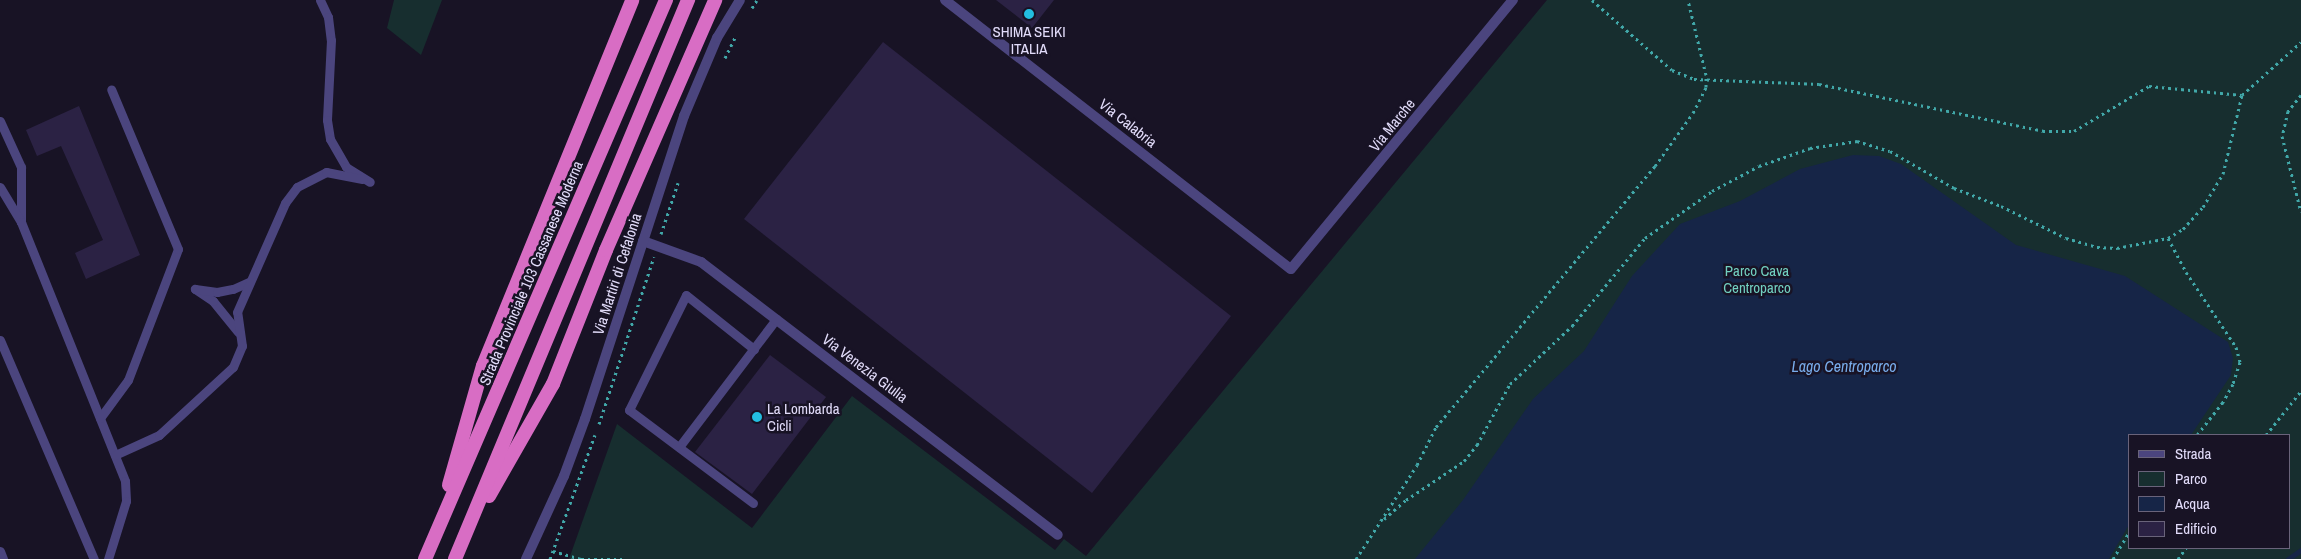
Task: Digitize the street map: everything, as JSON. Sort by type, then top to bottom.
[{"type":"highway","points":[[435,536],[483,366],[632,0]]},
{"type":"highway","name":"Strada Provinciale 103 Cassanese Moderna","points":[[425,559],[666,0]]},
{"type":"highway","points":[[458,553],[688,0]]},
{"type":"highway","points":[[458,553],[552,384],[606,250],[715,0]]},
{"type":"street","name":"Via Martiri di Cefalonia","points":[[526,559],[578,439],[684,116],[717,38],[740,0]]},
{"type":"street","name":"Via Calabria","points":[[945,0],[1292,269]]},
{"type":"street","name":"Via Marche","points":[[1292,269],[1514,0]]},
{"type":"street","name":"Via Venezia Giulia","points":[[643,241],[701,262],[1058,535]]},
{"type":"lane","points":[[115,455],[159,435],[233,367],[242,346],[237,312],[285,204],[296,187],[326,172],[366,180],[340,162],[330,140],[327,120],[332,40],[328,17],[320,0]]},
{"type":"lane","points":[[100,418],[128,380],[178,249],[111,89]]},
{"type":"lane","points":[[0,121],[21,167],[21,222]]},
{"type":"lane","points":[[0,187],[21,222],[125,481],[126,500],[108,559]]},
{"type":"lane","points":[[240,334],[213,301],[195,289],[217,292],[233,290],[249,282]]},
{"type":"lane","points":[[753,503],[630,410],[686,295],[754,350]]},
{"type":"lane","points":[[679,447],[776,319]]},
{"type":"lane","points":[[0,340],[94,559]]},
{"type":"lane","points":[[0,551],[3,559]]},
{"type":"path","points":[[750,12],[757,0]]},
{"type":"path","points":[[1592,0],[1672,70],[1706,82],[1819,84],[2043,131],[2061,131],[2082,127],[2149,86],[2242,95]]},
{"type":"path","points":[[1356,559],[1384,520],[1436,426],[1655,166],[1693,113],[1706,82],[1688,0]]},
{"type":"path","points":[[722,63],[740,28]]},
{"type":"path","points":[[1384,520],[1406,500],[1464,461],[1477,445],[1510,384],[1572,326],[1644,238],[1712,191],[1759,166],[1810,148],[1857,141],[1890,151],[1954,188],[2000,206],[2066,238],[2097,247],[2117,248],[2168,238],[2183,229],[2203,207],[2220,182],[2233,141],[2237,105],[2242,95],[2301,42]]},
{"type":"path","points":[[2301,95],[2288,111],[2282,136],[2301,212]]},
{"type":"path","points":[[550,559],[615,378],[680,175]]},
{"type":"path","points":[[2168,238],[2186,272],[2236,347],[2240,362],[2233,384],[2223,402],[2198,434]]},
{"type":"path","points":[[2267,434],[2301,391]]},
{"type":"path","points":[[2113,559],[2128,534]]},
{"type":"path","points":[[553,551],[580,559],[622,559]]},
{"type":"green space","points":[[394,0],[442,0],[421,55],[387,28]]},
{"type":"green space","name":"Parco Cava Centroparco","points":[[1547,0],[2301,0],[2301,559],[569,559],[617,424],[752,528],[852,396],[1055,550],[1064,539],[1086,556]]},
{"type":"water","name":"Lago Centroparco","points":[[1853,155],[1879,156],[1901,164],[2016,245],[2125,276],[2228,342],[2233,358],[2231,375],[2192,434],[2128,434],[2128,526],[2109,559],[1415,559],[1463,500],[1533,399],[1584,351],[1632,276],[1680,224],[1740,201],[1800,169]]},
{"type":"building","name":"SHIMA SEIKI ITALIA","points":[[996,0],[1054,0],[1032,28]]},
{"type":"building","points":[[883,42],[1231,316],[1092,493],[744,219]]},
{"type":"building","points":[[79,106],[140,255],[86,279],[75,253],[103,240],[61,146],[37,156],[26,130]]},
{"type":"building","points":[[770,355],[826,397],[752,494],[695,452]]},
{"type":"waterway","points":[[2288,559],[2301,550]]},
{"type":"place","name":"SHIMA SEIKI ITALIA","points":[[1029,14]]},
{"type":"place","name":"La Lombarda Cicli","points":[[757,417]]}]
